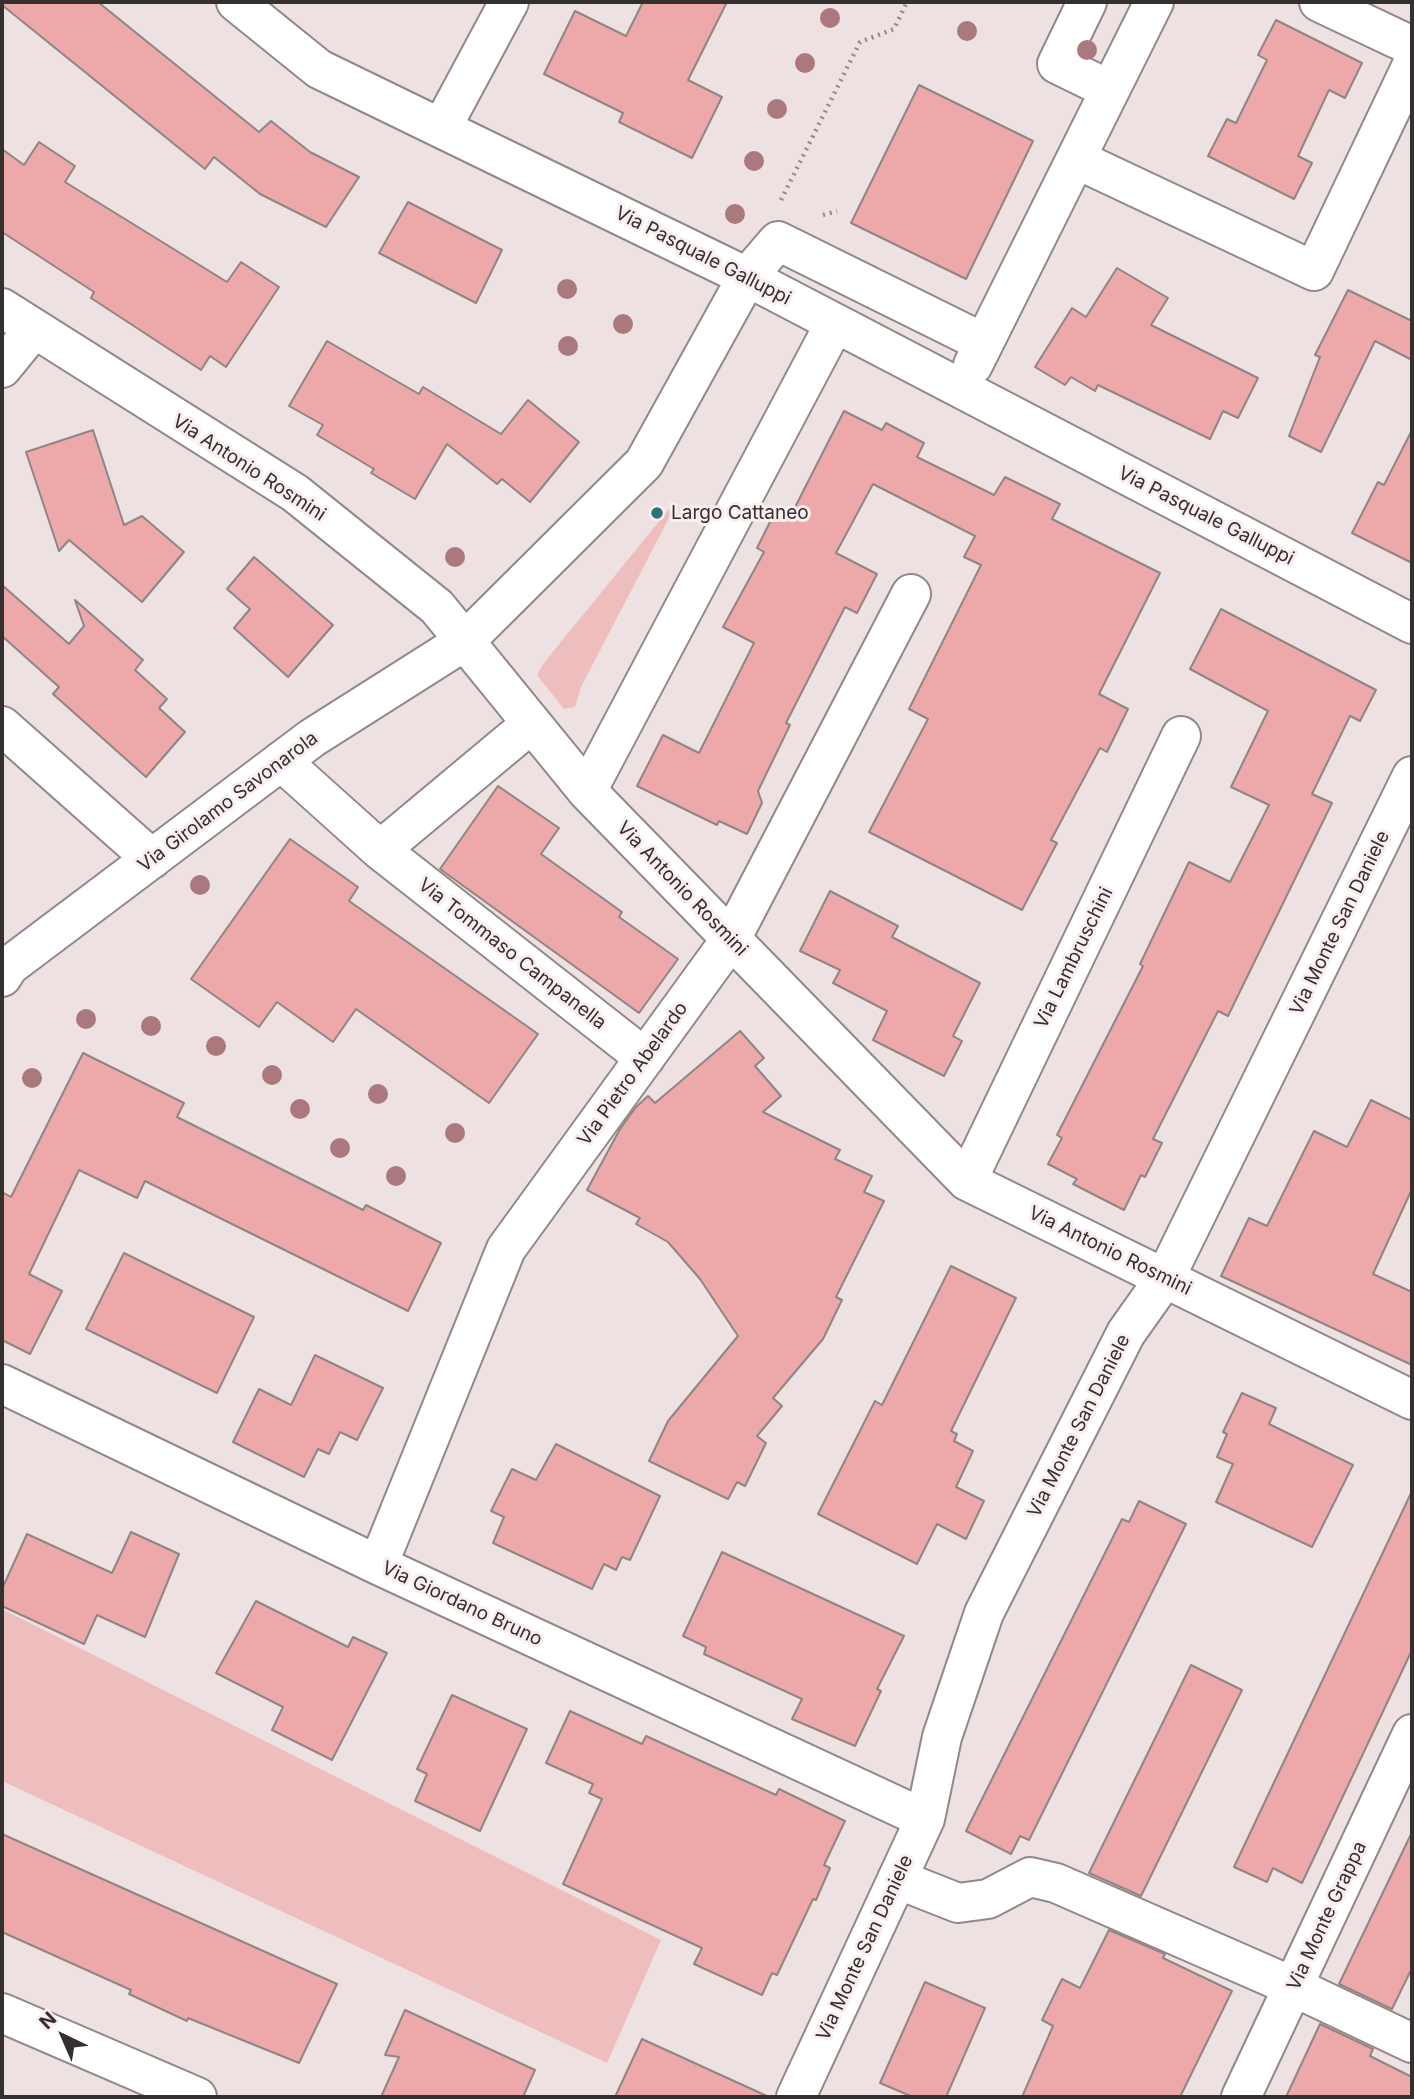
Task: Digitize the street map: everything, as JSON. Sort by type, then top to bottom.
[{"type":"street","name":"Via Pasquale Galluppi","points":[[236,2],[319,69],[747,277],[1412,624]]},
{"type":"street","points":[[442,127],[509,2]]},
{"type":"street","points":[[1087,2],[1057,64],[1110,90]]},
{"type":"street","points":[[961,389],[1154,2]]},
{"type":"street","points":[[1319,2],[1412,46]]},
{"type":"street","points":[[1076,159],[1314,271],[1412,65]]},
{"type":"street","points":[[465,642],[644,463],[747,277],[778,241],[984,343]]},
{"type":"street","name":"Via Antonio Rosmini","points":[[2,308],[295,493],[437,607],[587,791],[967,1181],[1412,1400]]},
{"type":"street","points":[[587,791],[835,323]]},
{"type":"street","points":[[2,368],[33,330]]},
{"type":"street","name":"Via Pietro Abelardo","points":[[378,1565],[506,1249],[731,939],[911,594]]},
{"type":"street","name":"Via Girolamo Savonarola","points":[[2,977],[9,966],[312,738],[465,642]]},
{"type":"street","points":[[380,850],[531,724]]},
{"type":"street","points":[[2,726],[152,859]]},
{"type":"street","name":"Via Lambruschini","points":[[967,1181],[1181,736]]},
{"type":"street","name":"Via Tommaso Campanella","points":[[281,761],[380,850],[645,1058]]},
{"type":"street","name":"Via Monte San Daniele","points":[[796,2097],[925,1819],[942,1737],[984,1613],[1126,1334],[1165,1278],[1412,776]]},
{"type":"street","name":"Via Giordano Bruno","points":[[2,1384],[378,1565],[925,1819]]},
{"type":"street","name":"Via Monte Grappa","points":[[1241,2097],[1412,1734]]},
{"type":"street","points":[[897,1880],[958,1903],[988,1899],[1030,1877],[1056,1883],[1294,1987],[1412,2043]]},
{"type":"street","points":[[2,2013],[197,2097]]},
{"type":"path","points":[[780,202],[860,42],[894,29],[907,2]]},
{"type":"path","points":[[813,217],[838,211]]},
{"type":"shaded area","points":[[674,503],[669,518],[581,687],[575,707],[564,709],[537,675],[543,664]]},
{"type":"shaded area","points":[[2,1609],[661,1940],[607,2063],[2,1781]]},
{"type":"building","points":[[2,2],[98,2],[259,132],[271,121],[310,152],[359,177],[326,227],[260,194],[214,157],[205,169],[2,5]]},
{"type":"building","points":[[643,2],[727,2],[688,80],[722,97],[692,158],[619,122],[623,113],[544,74],[575,11],[626,36]]},
{"type":"building","points":[[1276,20],[1362,63],[1345,98],[1329,90],[1298,156],[1312,163],[1294,199],[1208,156],[1227,119],[1236,123],[1267,60],[1258,55]]},
{"type":"building","points":[[919,85],[1033,141],[966,279],[851,223]]},
{"type":"building","points":[[39,142],[75,166],[65,182],[227,282],[241,262],[279,287],[226,367],[210,356],[201,370],[91,298],[94,292],[2,232],[2,149],[24,165]]},
{"type":"building","points":[[408,202],[502,250],[476,303],[379,253]]},
{"type":"building","points":[[1117,268],[1168,298],[1151,325],[1258,378],[1238,418],[1223,411],[1210,439],[1098,385],[1095,391],[1071,377],[1065,385],[1035,367],[1072,308],[1086,317]]},
{"type":"building","points":[[1348,290],[1412,321],[1412,360],[1375,341],[1321,452],[1289,436],[1320,357],[1315,355]]},
{"type":"building","points":[[327,341],[419,394],[423,387],[501,434],[528,400],[579,442],[530,502],[502,479],[497,484],[447,444],[415,499],[371,473],[374,469],[317,435],[323,425],[289,406]]},
{"type":"building","points":[[844,411],[882,430],[886,423],[924,443],[917,457],[994,495],[1005,477],[1060,504],[1052,519],[1160,573],[1099,694],[1128,709],[1107,752],[1100,748],[1051,840],[1057,843],[1022,910],[869,832],[928,719],[909,709],[981,565],[964,557],[975,536],[873,484],[836,553],[877,574],[857,613],[845,607],[786,723],[790,725],[758,791],[762,803],[747,834],[719,821],[717,825],[637,786],[663,735],[699,753],[754,643],[723,627],[764,552],[757,548],[775,512],[789,519]]},
{"type":"building","points":[[93,430],[124,525],[142,516],[184,552],[142,602],[69,540],[59,551],[26,452]]},
{"type":"building","points":[[1412,430],[1412,563],[1352,533],[1378,482],[1384,485]]},
{"type":"building","points":[[254,557],[333,625],[288,677],[234,628],[250,609],[227,589]]},
{"type":"building","points":[[2,585],[69,644],[84,626],[75,600],[143,660],[135,670],[167,699],[159,708],[185,732],[146,777],[53,694],[59,687],[2,636]]},
{"type":"building","points":[[1221,609],[1376,690],[1360,721],[1350,716],[1312,794],[1332,803],[1228,1016],[1218,1011],[1153,1139],[1162,1143],[1145,1177],[1141,1175],[1124,1210],[1073,1184],[1077,1179],[1048,1164],[1062,1138],[1057,1135],[1143,966],[1140,964],[1189,862],[1230,882],[1269,805],[1231,787],[1268,711],[1190,669]]},
{"type":"building","points":[[498,786],[559,828],[541,854],[622,912],[619,917],[678,959],[639,1013],[440,869]]},
{"type":"building","points":[[290,839],[358,887],[349,901],[538,1034],[489,1103],[356,1009],[333,1042],[277,1002],[259,1027],[191,979]]},
{"type":"building","points":[[830,891],[898,926],[892,937],[980,983],[953,1036],[962,1041],[944,1076],[873,1040],[887,1011],[833,983],[840,970],[800,951]]},
{"type":"building","points":[[740,1031],[764,1058],[755,1066],[781,1096],[763,1112],[840,1150],[835,1159],[872,1176],[864,1192],[884,1201],[836,1297],[842,1300],[823,1339],[773,1398],[782,1406],[757,1436],[766,1443],[745,1486],[737,1482],[728,1499],[649,1461],[668,1421],[738,1336],[700,1279],[668,1242],[636,1224],[640,1218],[587,1190],[620,1129],[636,1107],[648,1096],[655,1103]]},
{"type":"building","points":[[83,1053],[184,1103],[177,1117],[363,1210],[366,1205],[441,1243],[408,1311],[145,1181],[137,1198],[79,1170],[29,1274],[62,1291],[30,1354],[2,1340],[2,1192],[11,1197]]},
{"type":"building","points":[[1371,1100],[1412,1120],[1412,1189],[1373,1274],[1412,1292],[1412,1365],[1221,1276],[1249,1218],[1267,1226],[1314,1131],[1347,1147]]},
{"type":"building","points":[[124,1253],[254,1317],[217,1393],[86,1329]]},
{"type":"building","points":[[951,1266],[1016,1298],[951,1431],[957,1434],[954,1441],[973,1451],[956,1487],[984,1501],[966,1539],[937,1524],[917,1564],[818,1514],[875,1401],[882,1405]]},
{"type":"building","points":[[315,1355],[383,1388],[357,1440],[340,1432],[329,1454],[318,1449],[304,1477],[233,1442],[259,1389],[291,1405]]},
{"type":"building","points":[[1242,1393],[1276,1408],[1269,1424],[1353,1465],[1312,1547],[1216,1502],[1233,1464],[1217,1457],[1227,1434],[1223,1432]]},
{"type":"building","points":[[556,1444],[660,1496],[630,1560],[622,1557],[616,1570],[604,1564],[592,1589],[493,1543],[504,1517],[491,1511],[512,1469],[536,1480]]},
{"type":"building","points":[[1412,1491],[1412,1650],[1302,1883],[1273,1868],[1267,1882],[1234,1867]]},
{"type":"building","points":[[1139,1501],[1186,1524],[1029,1840],[1020,1836],[1011,1854],[966,1831],[1122,1519],[1129,1522]]},
{"type":"building","points":[[131,1532],[179,1554],[145,1637],[97,1615],[84,1644],[2,1606],[2,1589],[27,1534],[112,1573]]},
{"type":"building","points":[[722,1552],[904,1636],[877,1689],[881,1691],[855,1746],[792,1719],[802,1699],[704,1654],[706,1647],[683,1636]]},
{"type":"building","points":[[256,1601],[348,1647],[353,1637],[387,1653],[332,1760],[272,1730],[283,1707],[216,1673]]},
{"type":"building","points":[[1191,1665],[1242,1690],[1141,1896],[1089,1873]]},
{"type":"building","points":[[452,1695],[527,1729],[480,1831],[415,1801],[427,1774],[417,1769]]},
{"type":"building","points":[[570,1711],[642,1744],[646,1736],[776,1795],[779,1789],[845,1821],[824,1865],[830,1868],[816,1900],[813,1899],[777,1975],[772,1973],[762,1995],[694,1964],[702,1948],[563,1884],[602,1799],[589,1793],[593,1784],[546,1763]]},
{"type":"building","points":[[1412,1832],[1412,1968],[1392,2009],[1339,1984]]},
{"type":"building","points":[[2,1834],[337,1984],[299,2063],[188,2018],[187,2021],[129,1994],[131,1990],[2,1932]]},
{"type":"building","points":[[1109,1930],[1165,1954],[1163,1958],[1232,1991],[1180,2097],[1022,2097],[1053,2026],[1042,2020],[1062,1979],[1080,1988]]},
{"type":"building","points":[[925,1982],[985,2008],[946,2097],[913,2097],[880,2083]]},
{"type":"building","points":[[405,2010],[535,2070],[523,2097],[381,2097],[399,2057],[385,2055]]},
{"type":"building","points":[[1320,2024],[1373,2049],[1370,2056],[1412,2077],[1412,2097],[1286,2097]]},
{"type":"building","points":[[642,2039],[769,2097],[615,2097]]},
{"type":"place","name":"Largo Cattaneo","points":[[657,513]]}]
